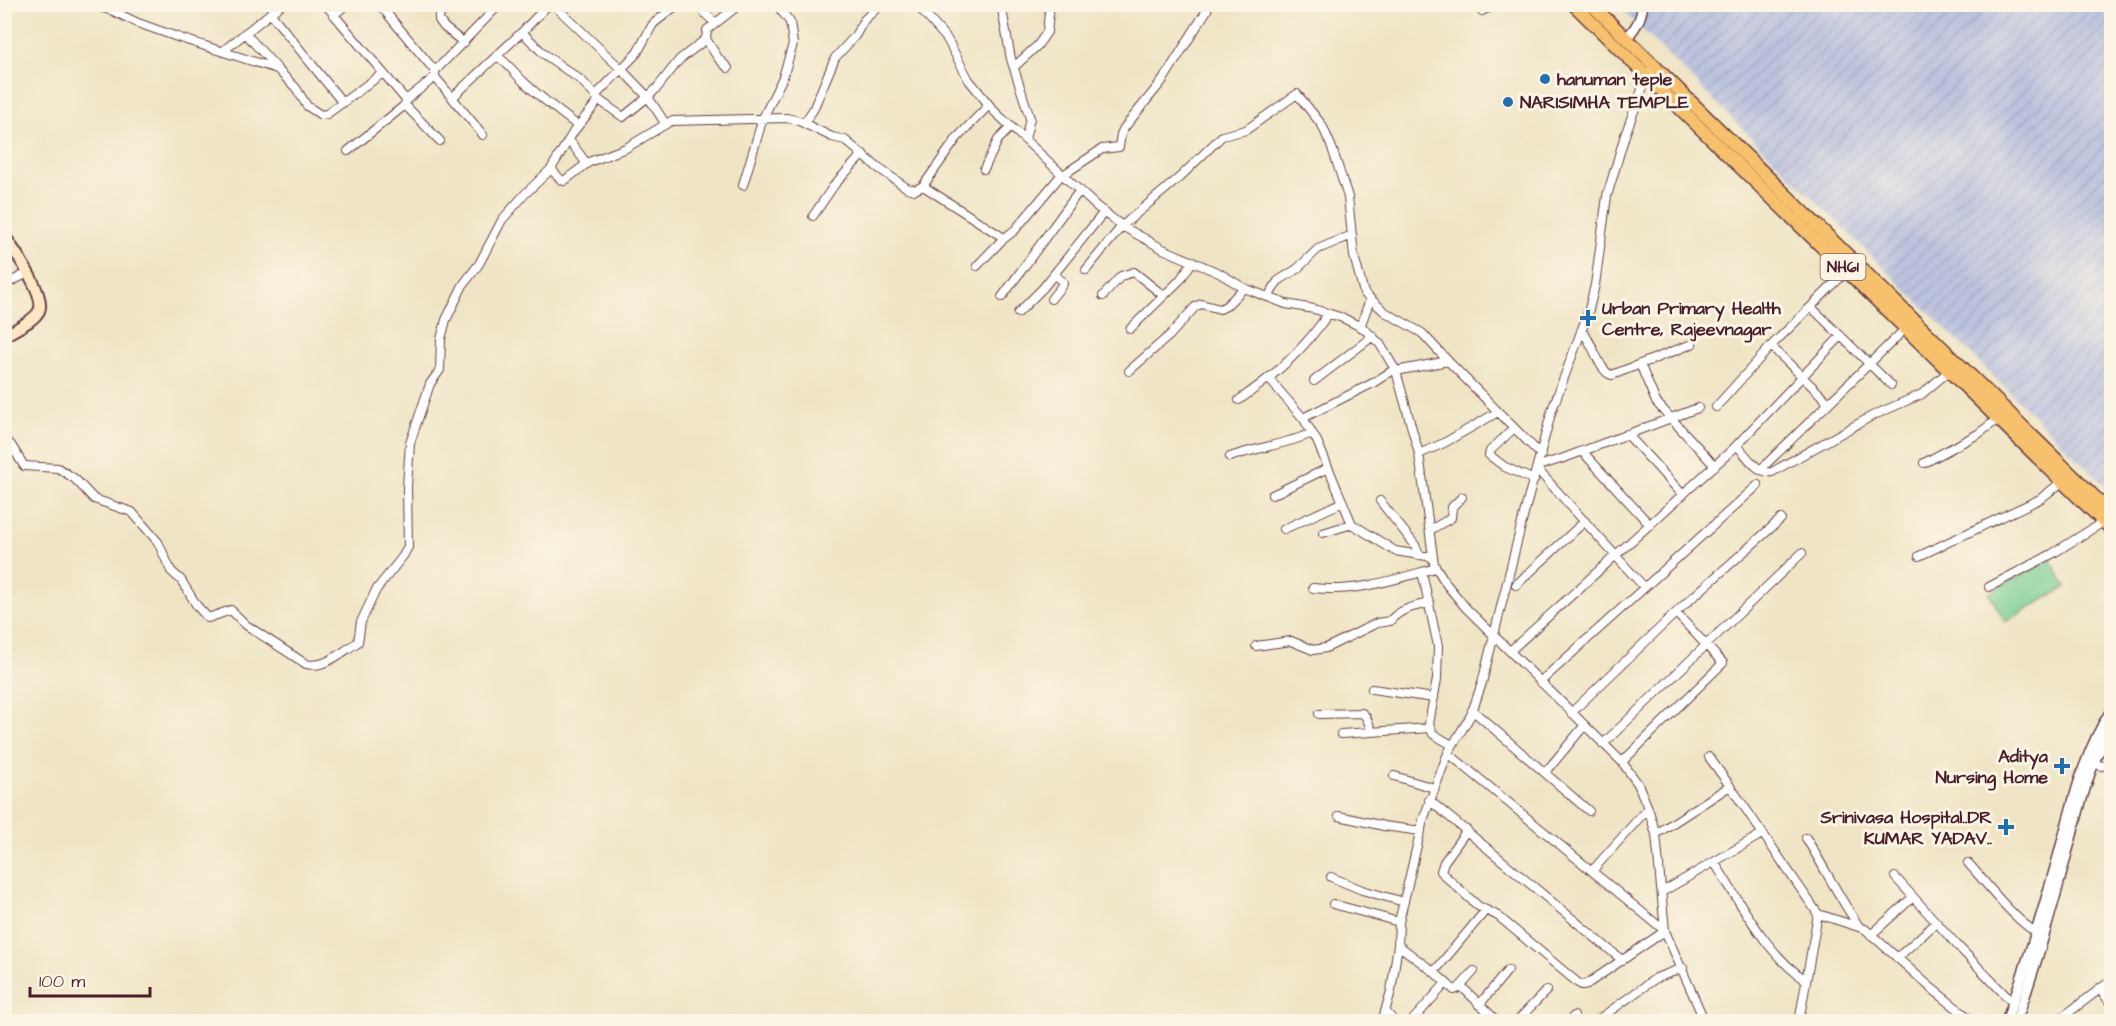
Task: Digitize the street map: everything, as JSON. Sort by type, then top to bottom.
[{"type":"highway","name":"NH61","points":[[1573,4],[1651,71],[2109,522]]},
{"type":"highway","name":"NH61","points":[[1591,4],[1626,39],[1651,71],[1905,329],[2062,482],[2109,522]]},
{"type":"main road","points":[[4,234],[40,295],[40,310],[28,321],[4,336]]},
{"type":"street","points":[[89,4],[113,11],[138,23],[277,69]]},
{"type":"street","points":[[223,51],[282,4]]},
{"type":"street","points":[[325,4],[440,141]]},
{"type":"street","points":[[334,15],[347,4]]},
{"type":"street","points":[[379,4],[483,135]]},
{"type":"street","points":[[448,4],[439,20],[464,43]]},
{"type":"street","points":[[348,151],[435,74],[500,4]]},
{"type":"street","points":[[453,97],[551,4],[620,68],[648,97],[666,123]]},
{"type":"street","points":[[4,439],[11,445],[24,466],[58,468],[75,479],[93,499],[132,512],[158,542],[171,571],[181,580],[206,616],[210,618],[231,610],[246,625],[306,663],[314,666],[330,660],[359,641],[362,622],[376,590],[408,547],[406,486],[410,443],[430,384],[440,370],[441,339],[446,320],[463,285],[479,264],[502,220],[551,169],[597,97],[636,52],[653,24],[678,4]]},
{"type":"street","points":[[695,4],[715,23]]},
{"type":"street","points":[[728,68],[718,58],[706,39],[705,32],[740,4]]},
{"type":"street","points":[[743,185],[763,118],[783,77],[793,44],[790,22],[776,4]]},
{"type":"street","points":[[804,123],[813,110],[835,58],[855,36],[864,20],[881,4]]},
{"type":"street","points":[[916,4],[947,39],[969,81],[989,105],[1063,175],[1122,226],[1163,249],[1220,273],[1244,288],[1328,314],[1360,327],[1373,336],[1385,351],[1396,370],[1419,454],[1436,568],[1466,608],[1622,762],[1638,784],[1656,834],[1665,931],[1706,1022]]},
{"type":"street","points":[[1001,4],[1014,67],[1030,118],[1025,140]]},
{"type":"street","points":[[1014,67],[1038,45],[1047,32],[1050,4]]},
{"type":"street","points":[[977,266],[1022,222],[1063,175],[1102,149],[1119,147],[1124,128],[1145,105],[1180,55],[1207,10],[1208,4]]},
{"type":"street","points":[[1482,11],[1497,4]]},
{"type":"street","points":[[1626,39],[1637,26],[1643,4]]},
{"type":"street","points":[[271,14],[343,103]]},
{"type":"street","points":[[522,32],[544,54],[570,71],[597,97],[623,117],[648,97],[679,60],[706,39]]},
{"type":"street","points":[[245,33],[291,83],[307,106],[316,113],[327,114],[383,73]]},
{"type":"street","points":[[497,56],[511,66],[522,80],[543,99],[578,126]]},
{"type":"street","points":[[1382,1022],[1391,991],[1399,921],[1420,831],[1429,800],[1450,749],[1472,710],[1495,636],[1504,591],[1558,389],[1581,331],[1595,285],[1606,196],[1625,135],[1651,71]]},
{"type":"street","points":[[1086,270],[1122,226],[1180,177],[1222,136],[1246,130],[1297,94],[1322,125],[1332,148],[1348,197],[1357,271],[1364,293],[1385,312],[1422,333],[1540,455]]},
{"type":"street","points":[[551,169],[564,181],[587,164],[626,148],[666,123],[680,120],[787,118],[804,123],[832,137],[845,140],[877,167],[907,188],[915,190],[923,186],[957,138],[989,105]]},
{"type":"street","points":[[984,169],[998,140],[1011,127]]},
{"type":"street","points":[[569,140],[587,164]]},
{"type":"street","points":[[813,216],[834,183],[863,154]]},
{"type":"street","points":[[923,186],[1004,238]]},
{"type":"street","points":[[1002,297],[1080,190]]},
{"type":"street","points":[[1018,313],[1054,275],[1104,212]]},
{"type":"street","points":[[1268,297],[1278,281],[1297,269],[1318,249],[1352,235]]},
{"type":"street","points":[[1130,329],[1180,280],[1193,261]]},
{"type":"street","points":[[1716,407],[1771,346],[1847,271]]},
{"type":"street","points":[[1104,296],[1121,276],[1134,272],[1164,296]]},
{"type":"street","points":[[4,285],[28,273]]},
{"type":"street","points":[[1051,298],[1063,284],[1054,275]]},
{"type":"street","points":[[1129,371],[1170,335],[1195,307],[1201,304],[1216,309],[1223,308],[1244,288]]},
{"type":"street","points":[[1360,327],[1370,300]]},
{"type":"street","points":[[1811,307],[1891,385]]},
{"type":"street","points":[[1239,400],[1269,380],[1303,348],[1328,314]]},
{"type":"street","points":[[1760,470],[1905,329]]},
{"type":"street","points":[[1581,331],[1590,341],[1607,374],[1615,375],[1692,344]]},
{"type":"street","points":[[1314,381],[1373,336]]},
{"type":"street","points":[[1510,651],[1715,466],[1841,336]]},
{"type":"street","points":[[1771,346],[1829,402]]},
{"type":"street","points":[[1303,418],[1396,370],[1448,361]]},
{"type":"street","points":[[1640,364],[1652,397],[1715,466]]},
{"type":"street","points":[[1737,445],[1760,470],[1766,473],[1772,472],[1872,416],[1922,394],[1949,371]]},
{"type":"street","points":[[1269,380],[1303,418],[1312,432],[1352,524],[1395,551],[1433,557]]},
{"type":"street","points":[[1537,468],[1698,408]]},
{"type":"street","points":[[1419,454],[1444,443],[1498,412]]},
{"type":"street","points":[[1924,463],[1978,434],[1998,419]]},
{"type":"street","points":[[1514,428],[1490,451],[1489,455],[1505,467],[1534,480]]},
{"type":"street","points":[[1230,457],[1249,450],[1291,442],[1312,432]]},
{"type":"street","points":[[1627,434],[1683,495]]},
{"type":"street","points":[[1582,451],[1650,525]]},
{"type":"street","points":[[1272,495],[1328,468]]},
{"type":"street","points":[[1537,468],[1644,587]]},
{"type":"street","points":[[1919,556],[2040,499],[2062,482]]},
{"type":"street","points":[[1540,682],[1758,485]]},
{"type":"street","points":[[1430,531],[1451,518],[1452,507],[1462,497]]},
{"type":"street","points":[[1380,501],[1415,545],[1419,555]]},
{"type":"street","points":[[1284,530],[1343,502]]},
{"type":"street","points":[[1570,713],[1676,613],[1781,519]]},
{"type":"street","points":[[1516,585],[1585,521]]},
{"type":"street","points":[[1989,587],[2109,522]]},
{"type":"street","points":[[1323,533],[1352,524]]},
{"type":"street","points":[[1603,744],[1802,553]]},
{"type":"street","points":[[1313,588],[1331,590],[1353,588],[1399,579],[1436,568]]},
{"type":"street","points":[[1422,572],[1430,603],[1439,660],[1430,728],[1433,734],[1665,931]]},
{"type":"street","points":[[1256,646],[1291,641],[1313,650],[1326,648],[1377,623],[1390,621],[1396,614],[1408,607],[1430,603]]},
{"type":"street","points":[[1622,762],[1722,664],[1722,659],[1706,646],[1676,613]]},
{"type":"street","points":[[1372,689],[1434,698]]},
{"type":"street","points":[[2016,1022],[2040,934],[2080,806],[2090,761],[2112,709]]},
{"type":"street","points":[[1472,710],[1589,811]]},
{"type":"street","points":[[1319,714],[1362,712],[1372,731]]},
{"type":"street","points":[[1545,773],[1584,726]]},
{"type":"street","points":[[2090,761],[2112,727]]},
{"type":"street","points":[[1341,734],[1430,728]]},
{"type":"street","points":[[1709,757],[1818,914],[1858,925]]},
{"type":"street","points":[[2090,761],[2105,766],[2112,764]]},
{"type":"street","points":[[1394,776],[1434,788]]},
{"type":"street","points":[[1656,834],[1730,786]]},
{"type":"street","points":[[1429,800],[1622,960]]},
{"type":"street","points":[[1592,871],[1648,808]]},
{"type":"street","points":[[1339,816],[1420,831]]},
{"type":"street","points":[[1467,830],[1444,862],[1441,871],[1448,880],[1485,911],[1498,916],[1582,985],[1587,984],[1665,931]]},
{"type":"street","points":[[1662,892],[1762,834]]},
{"type":"street","points":[[1806,838],[1829,875],[1838,896],[1858,925],[1974,1022]]},
{"type":"street","points":[[1714,862],[1769,946],[1784,963],[1806,980]]},
{"type":"street","points":[[1968,863],[2018,918],[2040,934]]},
{"type":"street","points":[[1331,877],[1362,890],[1404,903]]},
{"type":"street","points":[[1894,877],[2013,1003]]},
{"type":"street","points":[[1871,935],[1913,897]]},
{"type":"street","points":[[1334,904],[1399,921]]},
{"type":"street","points":[[1434,972],[1485,911]]},
{"type":"street","points":[[1799,1022],[1818,914]]},
{"type":"street","points":[[1897,958],[1936,923]]},
{"type":"street","points":[[2006,1022],[2040,934]]},
{"type":"street","points":[[1398,945],[1454,990],[1461,986],[1474,971]]},
{"type":"street","points":[[1595,1022],[1656,978],[1683,968]]},
{"type":"street","points":[[1479,1005],[1508,970]]},
{"type":"street","points":[[2056,1022],[2067,1018],[2099,988],[2112,980]]},
{"type":"street","points":[[1411,1022],[1446,983]]},
{"type":"street","points":[[1461,986],[1498,1022]]},
{"type":"street","points":[[2099,988],[2112,1005]]},
{"type":"street","points":[[1516,1022],[1547,990]]},
{"type":"street","points":[[1386,1012],[1395,1022]]},
{"type":"shaded area","points":[[1617,5],[2111,5],[2111,492]]},
{"type":"green space","points":[[2050,559],[2066,587],[2005,622],[1989,593]]},
{"type":"place","name":"hanuman teple","points":[[1545,79]]},
{"type":"place","name":"NARISIMHA TEMPLE","points":[[1508,102]]},
{"type":"place","name":"Urban Primary Health Centre, Rajeevnagar","points":[[1588,318]]},
{"type":"place","name":"Aditya Nursing Home","points":[[2062,766]]},
{"type":"place","name":"Srinivasa Hospital..DR KUMAR YADAV..","points":[[2006,827]]}]
